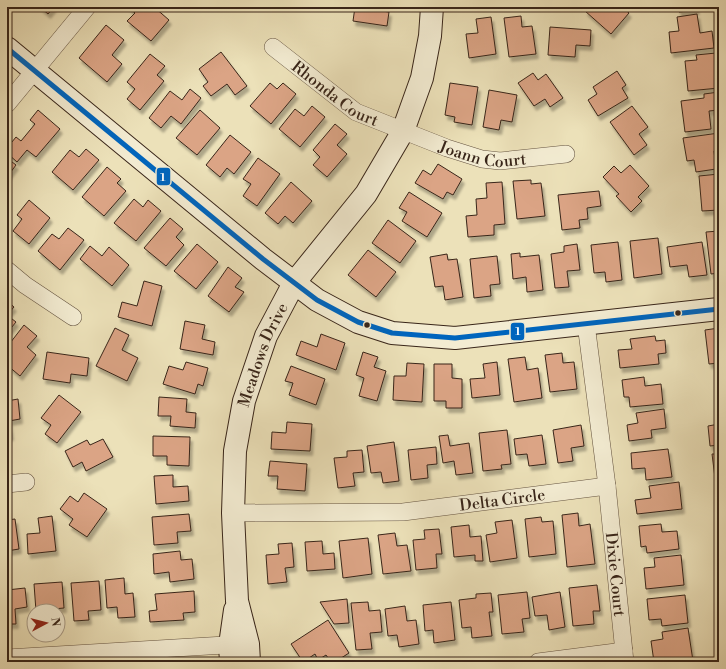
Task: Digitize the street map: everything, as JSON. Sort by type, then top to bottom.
[{"type":"street","points":[[7,104],[87,7]]},
{"type":"street","name":"Meadows Drive","points":[[239,653],[233,513],[235,451],[244,401],[266,336],[294,283],[366,194],[404,131],[422,78],[430,36],[432,7]]},
{"type":"street","name":"Rhonda Court","points":[[273,47],[324,89],[356,112],[404,131]]},
{"type":"street","points":[[7,48],[263,259],[317,300],[358,322],[392,333],[455,338],[719,309]]},
{"type":"street","name":"Joann Court","points":[[404,131],[447,148],[482,159],[500,161],[566,154]]},
{"type":"street","points":[[7,270],[25,285],[74,317]]},
{"type":"street","points":[[586,324],[607,486]]},
{"type":"street","points":[[7,484],[26,482]]},
{"type":"street","name":"Delta Circle","points":[[233,513],[403,512],[607,486]]},
{"type":"street","name":"Dixie Court","points":[[607,486],[625,657]]},
{"type":"street","points":[[7,658],[239,653]]},
{"type":"street","points":[[538,662],[625,657]]},
{"type":"building","points":[[40,7],[54,7],[48,14]]},
{"type":"building","points":[[128,7],[154,7],[169,20],[151,41],[127,21],[135,13]]},
{"type":"building","points":[[355,7],[375,7],[374,10],[389,12],[387,26],[353,21]]},
{"type":"building","points":[[588,7],[604,7],[607,9],[609,7],[622,7],[629,13],[611,34],[585,11]]},
{"type":"building","points":[[678,7],[696,7],[697,10],[679,12]]},
{"type":"building","points":[[697,14],[700,33],[712,31],[714,48],[671,53],[669,32],[679,31],[677,17]]},
{"type":"building","points":[[521,16],[522,27],[532,26],[536,54],[509,57],[504,18]]},
{"type":"building","points":[[491,17],[496,54],[469,58],[466,34],[478,33],[476,19]]},
{"type":"building","points":[[106,25],[124,40],[112,55],[122,64],[107,82],[79,58]]},
{"type":"building","points":[[550,27],[591,30],[590,46],[576,45],[575,57],[548,55]]},
{"type":"building","points":[[221,52],[247,86],[235,95],[227,84],[211,96],[203,86],[208,82],[199,69]]},
{"type":"building","points":[[716,53],[719,88],[688,91],[685,61],[697,60],[696,55]]},
{"type":"building","points":[[150,54],[165,66],[157,75],[164,81],[140,110],[127,99],[135,89],[127,82]]},
{"type":"building","points":[[617,71],[626,85],[622,88],[628,98],[598,116],[588,100],[597,94],[593,87]]},
{"type":"building","points":[[533,73],[538,80],[546,74],[563,98],[550,107],[545,99],[534,106],[518,83]]},
{"type":"building","points":[[270,83],[277,89],[283,83],[296,94],[271,124],[250,106]]},
{"type":"building","points":[[450,83],[478,87],[472,125],[454,122],[455,117],[445,115]]},
{"type":"building","points":[[190,89],[201,98],[181,124],[171,116],[161,128],[149,118],[170,91],[182,100]]},
{"type":"building","points":[[489,90],[517,95],[512,122],[501,120],[499,130],[483,127]]},
{"type":"building","points":[[719,92],[719,110],[709,111],[711,129],[685,132],[681,101],[704,98],[704,94]]},
{"type":"building","points":[[312,106],[325,117],[300,147],[279,129],[295,109],[304,116]]},
{"type":"building","points":[[632,106],[648,127],[639,134],[647,145],[634,155],[610,122]]},
{"type":"building","points":[[38,110],[60,129],[36,157],[27,150],[17,162],[7,153],[7,148],[16,137],[21,141],[35,124],[30,120]]},
{"type":"building","points":[[200,110],[220,128],[197,155],[176,138]]},
{"type":"building","points":[[335,124],[347,134],[337,145],[347,154],[327,177],[313,165],[320,157],[313,150]]},
{"type":"building","points":[[719,133],[719,151],[714,151],[716,169],[696,172],[694,160],[687,161],[683,138]]},
{"type":"building","points":[[230,135],[251,152],[234,174],[227,168],[220,177],[206,165]]},
{"type":"building","points":[[86,149],[99,160],[73,190],[52,172],[70,150],[79,157]]},
{"type":"building","points":[[7,158],[16,165],[7,177]]},
{"type":"building","points":[[258,158],[280,174],[257,206],[243,196],[251,184],[243,179]]},
{"type":"building","points":[[438,164],[462,179],[453,195],[447,192],[443,199],[415,183],[423,170],[431,175]]},
{"type":"building","points":[[630,165],[649,186],[638,197],[642,201],[631,212],[616,196],[619,194],[603,177],[614,166],[621,173]]},
{"type":"building","points":[[107,167],[121,179],[117,183],[126,191],[104,216],[82,197]]},
{"type":"building","points":[[719,174],[719,210],[702,211],[699,176]]},
{"type":"building","points":[[531,180],[531,184],[541,183],[545,216],[517,219],[513,181]]},
{"type":"building","points":[[291,182],[312,201],[293,223],[285,216],[278,224],[265,213]]},
{"type":"building","points":[[502,182],[505,224],[494,225],[494,235],[468,237],[466,216],[477,215],[476,199],[487,198],[486,183]]},
{"type":"building","points":[[599,191],[601,206],[587,208],[588,219],[579,220],[580,228],[562,230],[558,195]]},
{"type":"building","points":[[409,192],[442,213],[427,237],[402,221],[407,212],[399,208]]},
{"type":"building","points":[[134,199],[143,207],[148,200],[161,211],[136,241],[114,223]]},
{"type":"building","points":[[29,200],[50,218],[29,244],[13,231],[22,219],[17,215]]},
{"type":"building","points":[[170,218],[183,229],[176,237],[184,245],[166,266],[144,248]]},
{"type":"building","points":[[388,220],[416,241],[400,263],[372,243]]},
{"type":"building","points":[[68,228],[84,240],[60,270],[38,251],[52,234],[59,239]]},
{"type":"building","points":[[719,231],[719,273],[711,274],[706,232]]},
{"type":"building","points":[[658,238],[662,274],[634,278],[630,241]]},
{"type":"building","points":[[618,242],[622,280],[606,282],[605,272],[594,273],[591,245]]},
{"type":"building","points":[[702,242],[707,275],[689,277],[687,265],[670,267],[667,247]]},
{"type":"building","points":[[197,244],[218,262],[196,289],[174,271]]},
{"type":"building","points":[[577,244],[580,270],[567,271],[569,287],[555,288],[551,254],[564,252],[564,246]]},
{"type":"building","points":[[90,246],[102,256],[109,247],[129,265],[112,286],[80,259]]},
{"type":"building","points":[[368,250],[396,272],[376,297],[348,275]]},
{"type":"building","points":[[520,253],[520,257],[539,255],[543,290],[527,292],[526,277],[513,279],[511,254]]},
{"type":"building","points":[[447,254],[448,260],[457,259],[463,297],[445,300],[443,286],[435,287],[430,257]]},
{"type":"building","points":[[497,256],[500,284],[490,285],[491,296],[474,298],[470,259]]},
{"type":"building","points":[[228,267],[242,278],[235,287],[244,292],[229,312],[208,296]]},
{"type":"building","points":[[144,281],[162,286],[152,326],[118,317],[122,302],[137,306]]},
{"type":"building","points":[[7,301],[14,307],[7,315]]},
{"type":"building","points":[[7,315],[16,322],[7,333]]},
{"type":"building","points":[[185,321],[205,325],[202,339],[215,342],[213,355],[180,349]]},
{"type":"building","points":[[24,325],[37,336],[27,347],[36,355],[20,376],[7,365],[7,347]]},
{"type":"building","points":[[115,328],[129,335],[122,350],[138,358],[127,381],[96,366]]},
{"type":"building","points":[[719,328],[719,363],[709,364],[705,330]]},
{"type":"building","points":[[321,334],[345,343],[336,370],[296,355],[301,341],[317,347]]},
{"type":"building","points":[[655,336],[656,341],[665,340],[666,353],[658,354],[659,364],[620,368],[618,350],[632,349],[630,339]]},
{"type":"building","points":[[47,352],[89,358],[87,376],[71,374],[70,383],[43,379]]},
{"type":"building","points":[[363,352],[378,357],[374,367],[386,371],[377,401],[359,396],[364,378],[356,375]]},
{"type":"building","points":[[562,353],[563,363],[574,362],[577,389],[550,392],[545,355]]},
{"type":"building","points":[[525,357],[527,370],[538,368],[542,398],[514,402],[508,359]]},
{"type":"building","points":[[186,362],[208,368],[203,386],[198,384],[195,394],[163,384],[169,366],[183,370]]},
{"type":"building","points":[[497,362],[500,395],[472,398],[470,379],[485,378],[483,364]]},
{"type":"building","points":[[407,363],[424,364],[422,402],[393,400],[394,376],[406,376]]},
{"type":"building","points":[[434,364],[452,364],[452,378],[462,379],[462,408],[446,408],[446,401],[434,401]]},
{"type":"building","points":[[291,366],[325,379],[316,405],[289,395],[293,383],[285,381]]},
{"type":"building","points":[[644,377],[645,386],[661,384],[663,404],[630,407],[629,397],[624,397],[622,380]]},
{"type":"building","points":[[59,395],[81,412],[57,443],[45,434],[51,425],[41,418]]},
{"type":"building","points":[[159,397],[187,399],[186,412],[196,413],[195,428],[170,426],[171,416],[158,416]]},
{"type":"building","points":[[18,399],[20,419],[9,421],[11,436],[7,436],[7,401]]},
{"type":"building","points":[[664,409],[666,428],[651,430],[652,438],[629,441],[627,425],[638,423],[636,413]]},
{"type":"building","points":[[287,422],[312,424],[310,451],[271,449],[272,432],[286,433]]},
{"type":"building","points":[[719,424],[719,445],[710,446],[708,426]]},
{"type":"building","points":[[581,425],[584,446],[571,448],[573,461],[558,463],[553,430]]},
{"type":"building","points":[[507,430],[511,464],[501,465],[502,469],[483,471],[479,433]]},
{"type":"building","points":[[448,435],[450,446],[469,443],[473,473],[456,475],[454,461],[443,463],[439,436]]},
{"type":"building","points":[[542,435],[546,464],[529,466],[527,454],[516,455],[514,439]]},
{"type":"building","points":[[153,436],[190,437],[189,466],[167,465],[167,456],[153,456]]},
{"type":"building","points":[[103,439],[113,457],[86,471],[82,462],[73,467],[65,451],[87,440],[90,445]]},
{"type":"building","points":[[394,442],[399,481],[383,483],[381,472],[371,473],[367,446]]},
{"type":"building","points":[[436,447],[437,464],[427,465],[428,478],[411,480],[408,450]]},
{"type":"building","points":[[668,449],[672,477],[646,480],[645,468],[632,469],[631,453]]},
{"type":"building","points":[[362,450],[364,472],[353,473],[355,486],[338,488],[334,458],[347,457],[347,451]]},
{"type":"building","points":[[712,454],[719,454],[719,477],[715,478]]},
{"type":"building","points":[[270,461],[307,464],[305,491],[277,489],[278,476],[268,476]]},
{"type":"building","points":[[173,475],[173,487],[188,486],[189,501],[156,504],[154,476]]},
{"type":"building","points":[[679,482],[682,509],[637,514],[635,500],[651,498],[649,486]]},
{"type":"building","points":[[84,493],[107,509],[87,537],[69,525],[73,519],[60,509],[70,496],[78,502]]},
{"type":"building","points":[[578,513],[579,526],[590,524],[595,564],[567,567],[562,515]]},
{"type":"building","points":[[189,514],[191,531],[177,532],[178,543],[154,545],[152,517]]},
{"type":"building","points":[[52,516],[56,551],[28,554],[27,534],[40,533],[38,518]]},
{"type":"building","points":[[541,517],[542,522],[553,521],[556,554],[529,557],[525,519]]},
{"type":"building","points":[[15,519],[19,549],[7,551],[7,520]]},
{"type":"building","points":[[512,520],[517,558],[490,562],[486,535],[497,533],[495,522]]},
{"type":"building","points":[[661,524],[662,532],[677,531],[679,549],[647,553],[646,546],[641,547],[639,526]]},
{"type":"building","points":[[469,525],[470,537],[481,536],[483,561],[475,561],[475,555],[454,557],[451,527]]},
{"type":"building","points":[[439,529],[442,554],[436,554],[437,568],[416,570],[413,540],[425,539],[424,530]]},
{"type":"building","points":[[395,533],[397,546],[407,545],[411,571],[383,574],[378,535]]},
{"type":"building","points":[[368,538],[372,574],[343,578],[339,541]]},
{"type":"building","points":[[322,541],[323,554],[334,553],[335,569],[307,571],[305,542]]},
{"type":"building","points":[[292,543],[294,567],[285,568],[287,582],[268,584],[266,555],[279,554],[278,544]]},
{"type":"building","points":[[180,551],[181,560],[192,559],[194,579],[170,582],[169,572],[154,574],[153,554]]},
{"type":"building","points":[[681,555],[684,585],[646,589],[644,568],[655,567],[654,558]]},
{"type":"building","points":[[124,578],[125,594],[133,593],[135,617],[118,618],[117,607],[107,608],[105,580]]},
{"type":"building","points":[[99,581],[101,610],[88,611],[89,620],[74,621],[71,583]]},
{"type":"building","points":[[62,582],[64,603],[35,603],[34,584]]},
{"type":"building","points":[[597,585],[600,611],[593,611],[594,624],[573,626],[569,588]]},
{"type":"building","points":[[25,588],[26,607],[15,609],[16,624],[7,624],[7,590]]},
{"type":"building","points":[[194,591],[195,612],[183,613],[184,620],[150,622],[149,611],[157,610],[155,594]]},
{"type":"building","points":[[527,592],[530,618],[522,619],[524,632],[502,634],[498,595]]},
{"type":"building","points":[[560,592],[565,627],[549,630],[547,615],[535,616],[532,597]]},
{"type":"building","points":[[491,593],[493,612],[489,612],[492,636],[472,638],[471,627],[462,628],[459,600],[476,598],[476,594]]},
{"type":"building","points":[[685,595],[688,623],[662,626],[661,619],[649,620],[647,599]]},
{"type":"building","points":[[347,599],[349,623],[334,624],[320,602]]},
{"type":"building","points":[[368,602],[369,611],[380,610],[382,632],[370,633],[372,649],[356,650],[351,603]]},
{"type":"building","points":[[451,602],[455,640],[434,643],[433,630],[425,631],[423,605]]},
{"type":"building","points":[[405,606],[407,621],[416,620],[419,644],[399,647],[397,635],[388,636],[385,609]]},
{"type":"building","points":[[328,620],[349,653],[335,662],[331,662],[326,655],[318,660],[315,654],[303,662],[291,644]]},
{"type":"building","points":[[688,628],[693,661],[672,662],[671,659],[654,662],[651,641],[663,639],[662,632]]},
{"type":"transit line","name":"1","points":[[7,48],[263,259],[317,300],[358,322],[392,333],[455,338],[719,309]]}]
